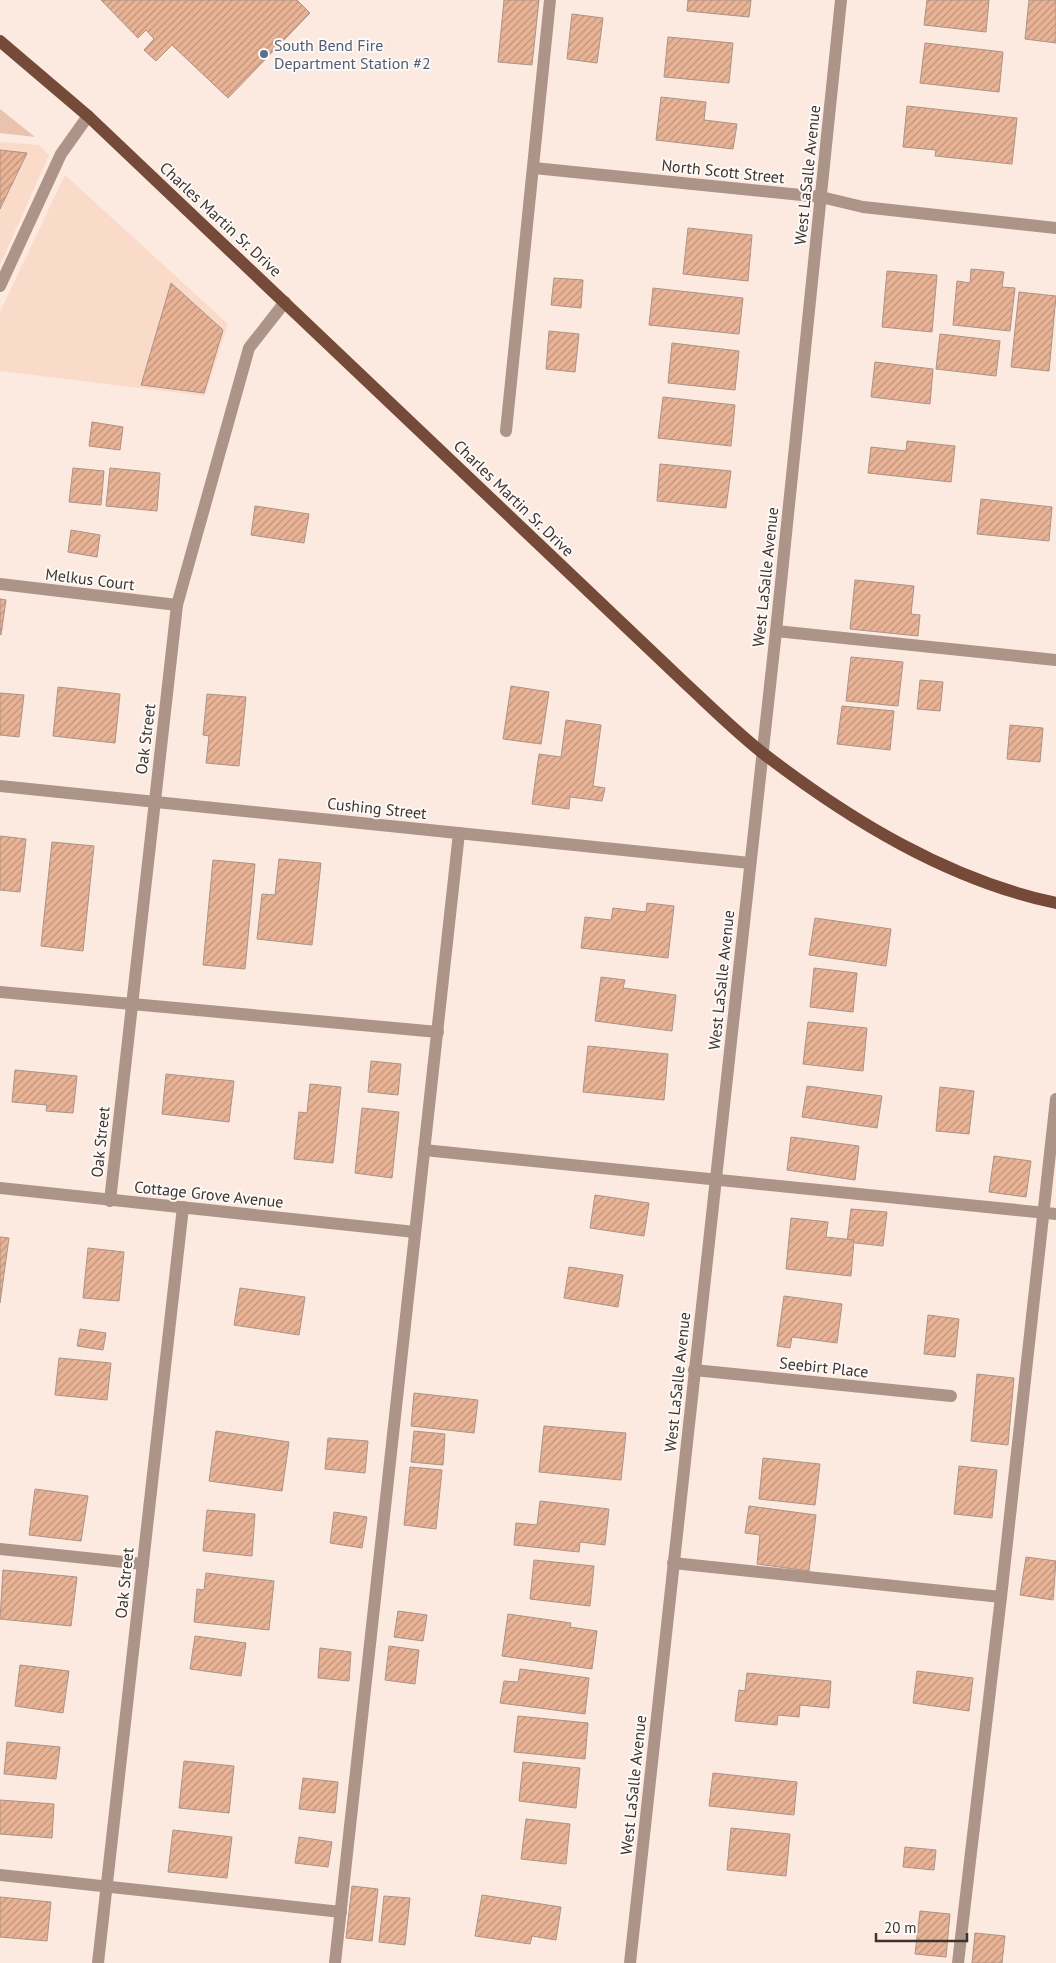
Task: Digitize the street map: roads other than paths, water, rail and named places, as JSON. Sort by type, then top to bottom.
[{"type":"main road","name":"Charles Martin Sr. Drive","points":[[0,41],[88,116],[684,682],[762,752],[826,799],[881,834],[934,861],[996,887],[1056,903]]},
{"type":"street","points":[[506,431],[550,0]]},
{"type":"street","name":"West LaSalle Avenue","points":[[630,1963],[776,631],[841,0]]},
{"type":"street","points":[[0,286],[61,154],[88,116]]},
{"type":"street","name":"North Scott Street","points":[[534,168],[821,197],[863,207],[1056,228]]},
{"type":"street","name":"Oak Street","points":[[110,1201],[176,605],[249,348],[285,302]]},
{"type":"street","name":"Melkus Court","points":[[0,584],[176,605]]},
{"type":"street","points":[[776,631],[1056,660]]},
{"type":"street","name":"Cushing Street","points":[[0,786],[750,863]]},
{"type":"street","points":[[335,1963],[459,833]]},
{"type":"street","points":[[0,992],[438,1032]]},
{"type":"street","points":[[958,1963],[1001,1597],[1050,1213],[1056,1099]]},
{"type":"street","points":[[424,1150],[1050,1213]]},
{"type":"street","name":"Cottage Grove Avenue","points":[[0,1188],[415,1232]]},
{"type":"street","name":"Oak Street","points":[[98,1963],[182,1207]]},
{"type":"street","name":"Seebirt Place","points":[[694,1370],[951,1396]]},
{"type":"street","points":[[0,1549],[143,1564]]},
{"type":"street","points":[[673,1563],[1001,1597]]},
{"type":"street","points":[[0,1875],[341,1912]]},
{"type":"place","name":"South Bend Fire Department Station #2","points":[[264,54]]}]
